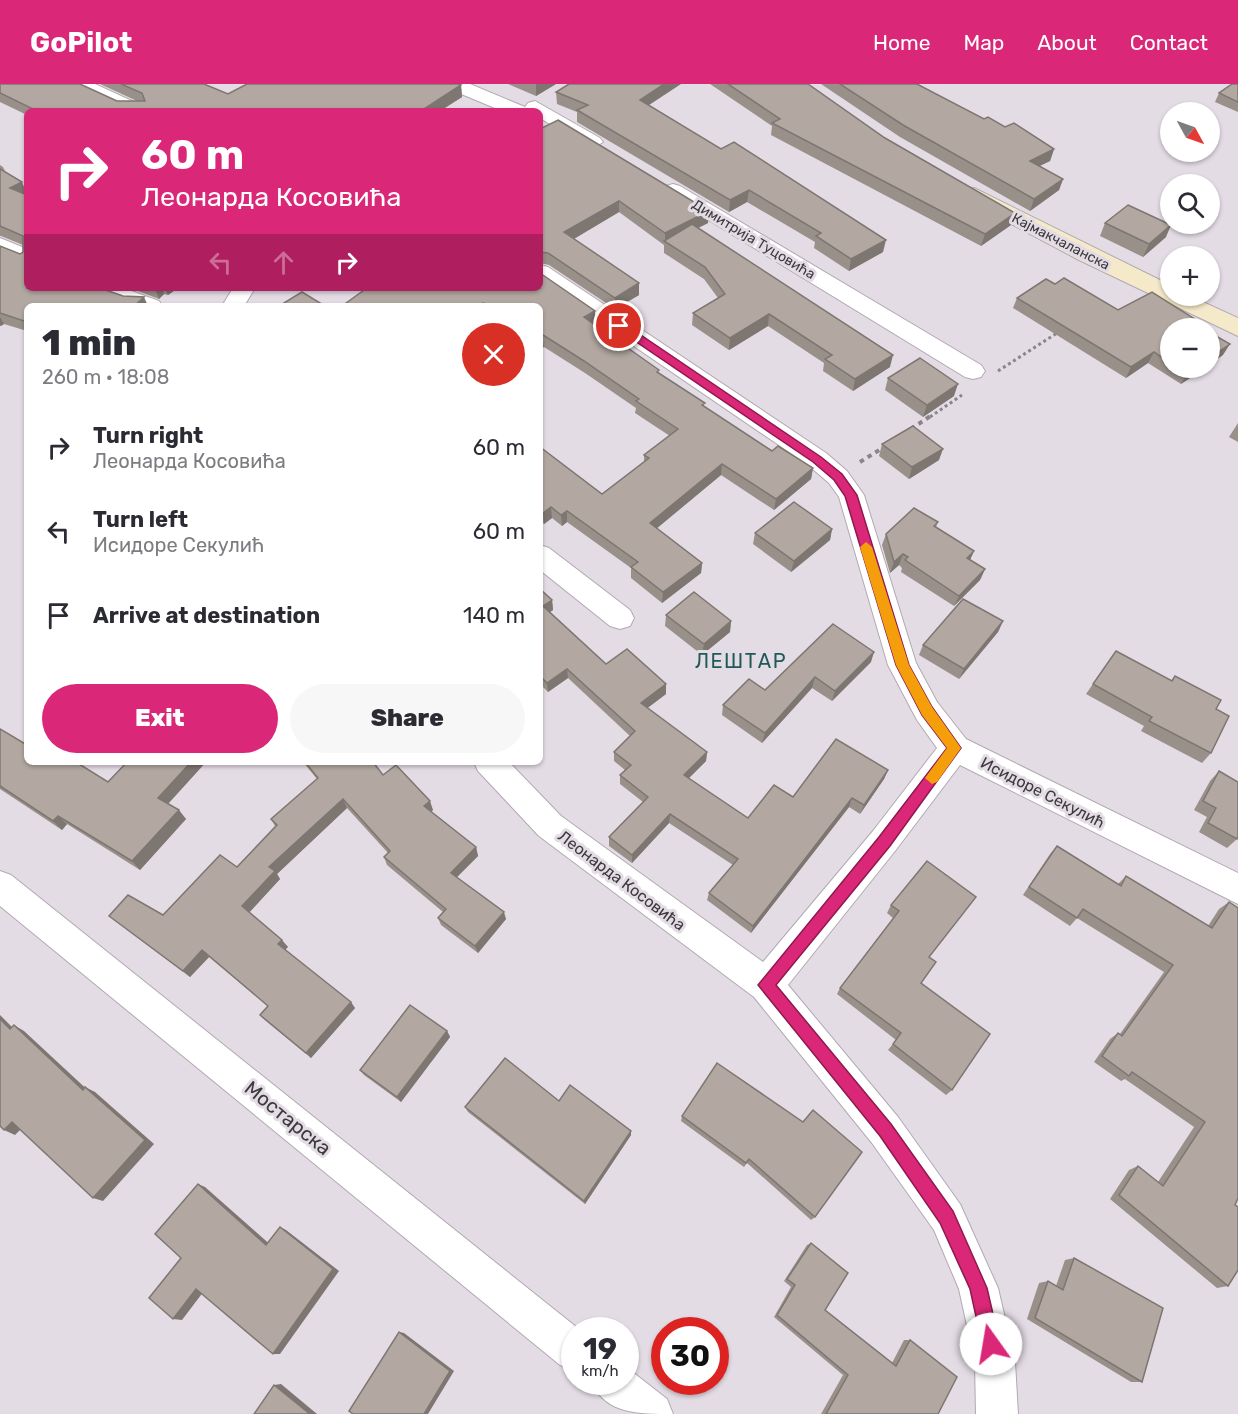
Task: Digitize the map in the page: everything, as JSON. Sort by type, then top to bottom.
[{"type":"street","points":[[80,84],[132,108]]},
{"type":"street","points":[[454,84],[521,108]]},
{"type":"street","points":[[531,108],[554,96]]},
{"type":"street","points":[[543,118],[607,150]]},
{"type":"street","name":"Димитрија Туцовића","points":[[658,181],[973,371]]},
{"type":"street","name":"Кајмакчаланска","points":[[950,182],[1087,255],[1160,290]]},
{"type":"street","points":[[0,245],[24,256]]},
{"type":"street","name":"Исидоре Секулић","points":[[543,274],[817,459],[838,477],[851,495],[902,665],[927,711],[955,748],[1238,890]]},
{"type":"street","points":[[110,291],[143,303]]},
{"type":"street","name":"Кајмакчаланска","points":[[1193,306],[1238,328]]},
{"type":"street","points":[[543,557],[620,618]]},
{"type":"street","points":[[766,985],[885,841],[955,748]]},
{"type":"street","name":"Леонарда Косовића","points":[[492,765],[550,826],[766,985],[885,1130],[946,1217],[978,1288],[995,1362],[997,1414]]},
{"type":"street","name":"Мостарска","points":[[0,886],[561,1340]]},
{"type":"street","points":[[628,1395],[652,1414]]},
{"type":"building","points":[[0,84],[80,84],[117,101],[145,101],[142,93],[121,84],[204,84],[228,94],[247,84],[461,85],[426,108],[31,108],[0,93]]},
{"type":"building","points":[[569,84],[664,84],[640,100],[721,149],[734,142],[886,240],[851,259],[816,236],[821,233],[749,190],[730,200],[577,110],[588,105],[556,92]]},
{"type":"building","points":[[728,84],[808,84],[885,138],[1015,213],[985,234],[772,123],[780,119]]},
{"type":"building","points":[[840,84],[917,84],[984,119],[988,117],[1005,127],[1014,123],[1054,149],[1030,161],[1063,179],[1034,199],[903,125]]},
{"type":"building","points":[[1232,84],[1238,84],[1238,102],[1219,93]]},
{"type":"building","points":[[558,120],[709,211],[665,233],[619,201],[564,232],[639,283],[615,298],[548,253],[543,252],[543,128]]},
{"type":"building","points":[[0,169],[22,182],[10,188],[24,194],[24,291],[109,291],[123,296],[144,297],[137,303],[24,303],[24,321],[0,313],[0,246],[20,254],[23,252],[23,236],[0,226]]},
{"type":"building","points":[[1128,205],[1160,220],[1161,234],[1149,244],[1105,223]]},
{"type":"building","points":[[692,224],[893,355],[855,379],[825,359],[832,355],[769,314],[730,338],[693,313],[725,294],[705,267],[664,241]]},
{"type":"building","points":[[543,275],[595,311],[584,317],[659,370],[657,372],[705,403],[702,405],[772,451],[778,446],[813,468],[776,499],[722,464],[650,523],[702,563],[663,592],[631,567],[638,562],[567,511],[561,515],[551,507],[543,513],[543,449],[602,494],[649,458],[644,455],[678,429],[636,401],[639,399],[543,335],[543,303],[346,303],[363,291],[543,291]]},
{"type":"building","points":[[1064,278],[1118,310],[1152,292],[1160,297],[1160,306],[1174,306],[1193,318],[1160,318],[1160,356],[1154,352],[1131,367],[1017,298],[1046,279],[1055,284]]},
{"type":"building","points":[[302,292],[320,303],[284,303]]},
{"type":"building","points":[[1220,338],[1230,344],[1220,351]]},
{"type":"building","points":[[920,358],[958,384],[927,405],[888,378]]},
{"type":"building","points":[[913,426],[943,449],[912,467],[882,444]]},
{"type":"building","points":[[794,502],[832,529],[794,561],[755,533]]},
{"type":"building","points":[[914,508],[938,522],[934,526],[974,551],[967,558],[985,569],[959,596],[905,560],[908,557],[903,554],[894,562],[886,534]]},
{"type":"building","points":[[543,592],[552,600],[543,606]]},
{"type":"building","points":[[694,592],[731,621],[704,644],[666,615]]},
{"type":"building","points":[[963,599],[1003,621],[964,669],[923,645]]},
{"type":"building","points":[[543,606],[606,664],[627,649],[666,684],[641,703],[707,752],[684,775],[748,818],[774,785],[793,797],[836,739],[888,770],[864,805],[852,798],[753,926],[709,893],[738,859],[670,814],[632,855],[609,837],[648,797],[620,775],[631,765],[614,752],[635,731],[567,669],[547,683],[543,679]]},
{"type":"building","points":[[833,624],[874,652],[835,691],[815,677],[765,733],[723,705],[749,679],[765,690]]},
{"type":"building","points":[[1116,651],[1172,681],[1175,676],[1221,700],[1216,709],[1229,716],[1211,753],[1149,721],[1152,717],[1093,684]]},
{"type":"building","points":[[0,729],[24,743],[24,765],[81,765],[108,782],[124,765],[188,765],[158,798],[179,810],[132,861],[58,816],[53,821],[0,786]]},
{"type":"building","points":[[307,765],[375,765],[383,775],[396,765],[430,801],[424,806],[476,847],[451,873],[504,912],[475,946],[438,918],[446,909],[384,857],[390,851],[343,799],[269,867],[275,871],[242,906],[282,940],[278,944],[351,1002],[306,1053],[260,1015],[268,1006],[202,950],[183,971],[109,916],[128,895],[163,915],[220,855],[237,867],[277,825],[271,819],[318,778]]},
{"type":"building","points":[[1219,771],[1238,782],[1237,839],[1208,823],[1216,808],[1203,801]]},
{"type":"building","points":[[1057,846],[1121,886],[1126,876],[1212,928],[1229,902],[1238,908],[1238,1198],[1235,1205],[1238,1207],[1238,1270],[1228,1286],[1119,1195],[1138,1166],[1163,1186],[1205,1122],[1132,1072],[1129,1076],[1102,1056],[1118,1033],[1122,1036],[1173,965],[1083,909],[1077,918],[1029,887]]},
{"type":"building","points":[[927,861],[976,897],[929,957],[936,962],[921,983],[990,1034],[952,1090],[893,1044],[901,1033],[840,988],[899,911],[891,905]]},
{"type":"building","points":[[410,1005],[447,1031],[397,1097],[360,1070]]},
{"type":"building","points":[[0,1019],[10,1029],[14,1025],[83,1090],[85,1087],[145,1140],[93,1198],[12,1122],[4,1130],[0,1126]]},
{"type":"building","points":[[505,1058],[559,1101],[570,1085],[631,1131],[584,1201],[465,1107]]},
{"type":"building","points":[[717,1063],[803,1122],[813,1110],[862,1152],[815,1217],[749,1159],[746,1163],[682,1116]]},
{"type":"building","points":[[198,1184],[266,1245],[280,1227],[333,1269],[273,1354],[196,1289],[173,1319],[149,1298],[181,1258],[155,1234]]},
{"type":"building","points":[[811,1243],[848,1273],[825,1310],[896,1366],[910,1340],[957,1377],[938,1414],[826,1414],[848,1375],[777,1315],[795,1285],[787,1279]]},
{"type":"building","points":[[1074,1258],[1163,1308],[1142,1382],[1035,1318],[1048,1281],[1063,1290]]},
{"type":"building","points":[[399,1332],[450,1371],[424,1414],[353,1414],[349,1411]]},
{"type":"building","points":[[274,1385],[310,1414],[254,1414]]},
{"type":"slow traffic","points":[[866,547],[902,665],[927,711],[955,748],[932,778]]},
{"type":"district","name":"ЛЕШТАР","points":[[741,661]]},
{"type":"route","points":[[619,326],[817,459],[838,477],[851,495],[902,665],[927,711],[955,748],[885,841],[766,985],[829,1058],[885,1130],[946,1217],[978,1288],[991,1344]]}]
